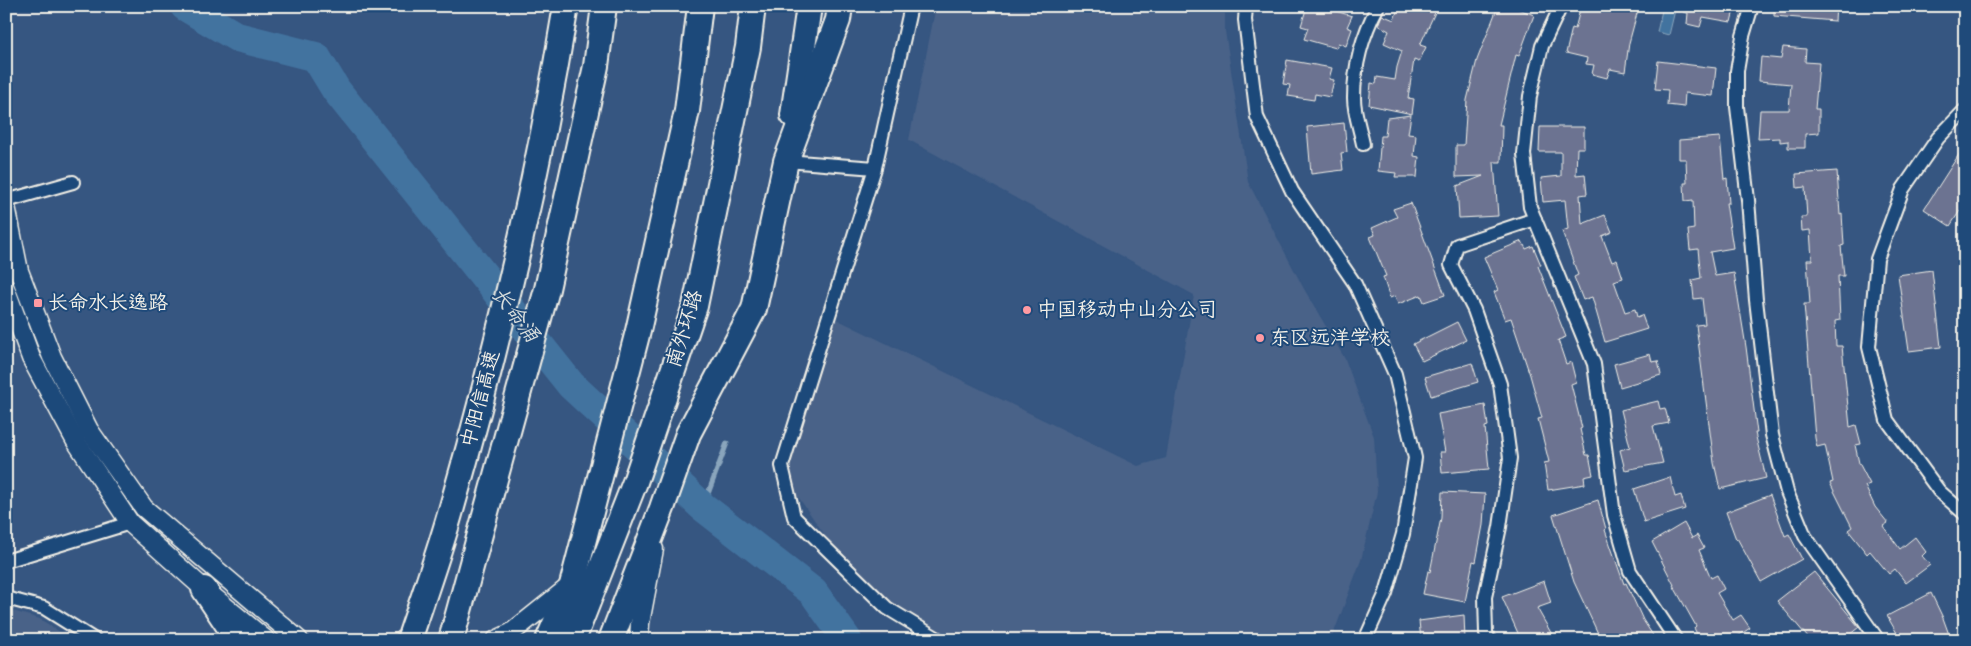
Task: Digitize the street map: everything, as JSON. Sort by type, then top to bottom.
[{"type":"highway","name":"中阳信高速","points":[[409,640],[450,515],[505,304],[530,202],[566,6]]},
{"type":"highway","name":"中阳信高速","points":[[451,640],[547,289],[596,66],[604,6]]},
{"type":"highway","points":[[548,640],[572,585],[629,365],[687,110],[700,6]]},
{"type":"highway","name":"南外环路","points":[[573,640],[635,482],[695,306],[748,47],[753,6]]},
{"type":"highway","points":[[611,640],[662,508],[688,434],[754,309],[786,161],[809,6]]},
{"type":"highway","points":[[786,161],[838,20],[840,6]]},
{"type":"highway","points":[[204,589],[238,640]]},
{"type":"street","points":[[911,6],[874,168],[782,466],[794,516],[887,608],[940,640]]},
{"type":"street","points":[[1246,6],[1245,20],[1257,117],[1292,192],[1355,284],[1395,374],[1415,458],[1403,534],[1386,593],[1365,640]]},
{"type":"street","points":[[1363,144],[1354,100],[1357,61],[1371,20],[1378,6]]},
{"type":"street","points":[[1561,6],[1542,46],[1530,96],[1524,154],[1530,207],[1594,364],[1614,515],[1630,571],[1676,640]]},
{"type":"street","points":[[1752,6],[1743,36],[1737,72],[1737,107],[1748,200],[1756,300],[1772,435],[1787,492],[1805,536],[1878,640]]},
{"type":"street","points":[[1965,110],[1938,138],[1903,189],[1877,258],[1869,346],[1887,420],[1939,491],[1965,514]]},
{"type":"street","points":[[786,161],[874,168]]},
{"type":"street","points":[[6,201],[73,182]]},
{"type":"street","points":[[6,206],[20,271],[26,289],[52,358],[89,430],[144,508],[300,638]]},
{"type":"street","points":[[1489,640],[1486,633],[1484,597],[1500,527],[1510,458],[1500,384],[1474,310],[1452,265],[1457,245],[1535,219]]},
{"type":"street","points":[[6,290],[31,358],[75,440],[130,523],[204,589],[266,640]]},
{"type":"street","points":[[639,640],[640,623],[662,508]]},
{"type":"street","points":[[6,561],[130,523]]},
{"type":"street","points":[[496,640],[511,634],[572,585]]},
{"type":"street","points":[[6,598],[44,608],[95,640]]},
{"type":"shaded area","name":"东区远洋学校","points":[[936,6],[1225,6],[1225,31],[1248,182],[1304,289],[1345,359],[1374,437],[1377,492],[1361,560],[1330,640],[942,640],[892,604],[827,538],[780,471],[832,317],[1138,466],[1166,458],[1194,295],[909,140]]},
{"type":"shaded area","points":[[1663,6],[1676,6],[1669,35],[1657,32]]},
{"type":"shaded area","points":[[6,609],[40,619],[72,640],[6,640]]},
{"type":"building","points":[[1307,6],[1319,6],[1352,16],[1347,27],[1352,29],[1346,46],[1338,43],[1336,48],[1304,39],[1308,28],[1301,26]]},
{"type":"building","points":[[1399,6],[1438,6],[1420,45],[1426,47],[1419,62],[1414,60],[1408,98],[1414,99],[1412,114],[1369,105],[1371,83],[1376,84],[1377,77],[1395,80],[1402,51],[1384,43],[1389,31],[1378,25],[1382,15],[1394,20]]},
{"type":"building","points":[[1498,6],[1511,6],[1534,15],[1519,56],[1516,55],[1499,125],[1502,125],[1501,162],[1494,162],[1498,216],[1459,218],[1457,186],[1483,176],[1456,177],[1456,145],[1464,145],[1467,100],[1477,60]]},
{"type":"building","points":[[1581,6],[1639,6],[1629,43],[1625,72],[1610,69],[1607,78],[1592,74],[1594,65],[1586,64],[1587,58],[1566,53],[1572,28],[1575,29]]},
{"type":"building","points":[[1683,6],[1735,6],[1731,22],[1703,17],[1700,27],[1687,24],[1688,13],[1683,12]]},
{"type":"building","points":[[1774,6],[1836,6],[1835,21],[1774,16]]},
{"type":"building","points":[[1783,47],[1806,49],[1805,62],[1819,63],[1815,109],[1819,109],[1819,133],[1805,134],[1805,148],[1788,148],[1788,141],[1780,142],[1780,138],[1758,139],[1760,110],[1789,110],[1791,84],[1759,81],[1761,57],[1781,59]]},
{"type":"building","points":[[1287,60],[1332,68],[1329,79],[1334,80],[1330,97],[1315,94],[1314,100],[1288,96],[1290,85],[1283,84]]},
{"type":"building","points":[[1658,61],[1716,68],[1713,96],[1685,93],[1684,107],[1667,105],[1668,90],[1655,89]]},
{"type":"building","points":[[1411,115],[1408,134],[1416,135],[1414,156],[1419,157],[1417,177],[1395,177],[1396,173],[1378,171],[1381,136],[1385,136],[1387,118]]},
{"type":"building","points":[[1344,123],[1347,152],[1341,153],[1343,170],[1311,174],[1307,127]]},
{"type":"building","points":[[1540,127],[1584,127],[1584,148],[1577,148],[1576,175],[1585,174],[1587,194],[1580,195],[1582,224],[1605,215],[1612,232],[1602,236],[1612,262],[1617,260],[1623,278],[1614,281],[1625,312],[1635,309],[1637,317],[1642,315],[1647,329],[1605,342],[1592,297],[1583,300],[1574,277],[1578,275],[1562,231],[1568,229],[1565,200],[1543,202],[1541,178],[1561,176],[1561,152],[1539,152]]},
{"type":"building","points":[[1720,137],[1724,179],[1727,178],[1729,203],[1726,203],[1733,248],[1710,252],[1715,276],[1734,273],[1746,347],[1757,433],[1755,433],[1766,478],[1720,489],[1714,463],[1696,325],[1705,324],[1702,298],[1694,299],[1692,280],[1701,278],[1698,249],[1690,250],[1688,230],[1694,229],[1693,200],[1685,201],[1684,183],[1687,183],[1686,159],[1679,159],[1679,140]]},
{"type":"building","points":[[1965,145],[1965,203],[1950,226],[1924,209]]},
{"type":"building","points":[[1837,171],[1840,215],[1842,214],[1844,245],[1841,246],[1844,276],[1838,276],[1840,320],[1835,321],[1836,346],[1842,346],[1850,427],[1856,425],[1861,444],[1855,445],[1859,463],[1870,484],[1865,486],[1875,507],[1888,523],[1883,526],[1900,549],[1915,537],[1926,552],[1922,556],[1930,565],[1906,583],[1895,569],[1889,574],[1870,551],[1867,554],[1848,530],[1852,527],[1830,483],[1833,482],[1825,445],[1817,447],[1815,438],[1804,304],[1810,304],[1807,260],[1812,260],[1810,230],[1802,231],[1801,217],[1807,217],[1805,187],[1797,188],[1796,174]]},
{"type":"building","points":[[1411,203],[1445,295],[1424,302],[1421,295],[1398,304],[1395,296],[1390,298],[1383,277],[1386,276],[1370,237],[1375,235],[1372,228],[1397,217],[1393,209]]},
{"type":"building","points":[[1522,241],[1526,249],[1533,246],[1541,265],[1538,266],[1566,337],[1558,340],[1566,364],[1571,362],[1576,382],[1571,384],[1582,428],[1580,429],[1586,455],[1589,455],[1593,475],[1584,477],[1585,484],[1548,490],[1544,463],[1549,462],[1538,419],[1542,418],[1511,318],[1505,320],[1494,292],[1498,290],[1484,257]]},
{"type":"building","points":[[1932,270],[1941,347],[1909,351],[1898,275]]},
{"type":"building","points":[[1457,322],[1466,340],[1422,361],[1413,344]]},
{"type":"building","points":[[1650,354],[1652,362],[1658,361],[1661,375],[1620,387],[1614,364]]},
{"type":"building","points":[[1472,363],[1478,382],[1431,396],[1425,377]]},
{"type":"building","points":[[1658,401],[1660,409],[1665,408],[1669,423],[1653,426],[1663,463],[1625,470],[1620,450],[1630,447],[1621,410]]},
{"type":"building","points":[[1485,405],[1488,426],[1485,427],[1489,469],[1442,473],[1440,452],[1445,452],[1438,414]]},
{"type":"building","points":[[1670,477],[1675,497],[1681,495],[1685,509],[1644,522],[1634,489]]},
{"type":"building","points":[[1442,492],[1485,494],[1483,525],[1476,562],[1473,561],[1465,602],[1423,594],[1428,571],[1430,572],[1441,518]]},
{"type":"building","points":[[1770,495],[1785,536],[1789,534],[1802,559],[1761,582],[1736,539],[1726,512]]},
{"type":"building","points":[[1598,500],[1605,530],[1624,584],[1626,583],[1643,620],[1656,640],[1601,640],[1574,582],[1553,515]]},
{"type":"building","points":[[1684,523],[1692,538],[1697,535],[1704,548],[1699,550],[1711,578],[1717,575],[1724,589],[1717,593],[1733,620],[1741,615],[1750,628],[1732,640],[1700,640],[1694,628],[1696,626],[1652,542]]},
{"type":"building","points":[[1814,572],[1859,627],[1843,640],[1810,640],[1777,601]]},
{"type":"building","points":[[1544,581],[1551,603],[1537,608],[1555,640],[1521,640],[1502,597]]},
{"type":"building","points":[[1931,593],[1951,640],[1901,640],[1887,616]]},
{"type":"building","points":[[1464,615],[1465,640],[1421,640],[1419,621]]},
{"type":"waterway","name":"长命涌","points":[[185,6],[237,37],[316,57],[336,90],[571,385],[703,507],[813,592],[847,640]]},
{"type":"waterway","points":[[703,507],[727,443]]},
{"type":"place","name":"长命水长逸路","points":[[38,303]]},
{"type":"place","name":"中国移动中山分公司","points":[[1027,310]]},
{"type":"place","name":"东区远洋学校","points":[[1260,338]]}]
